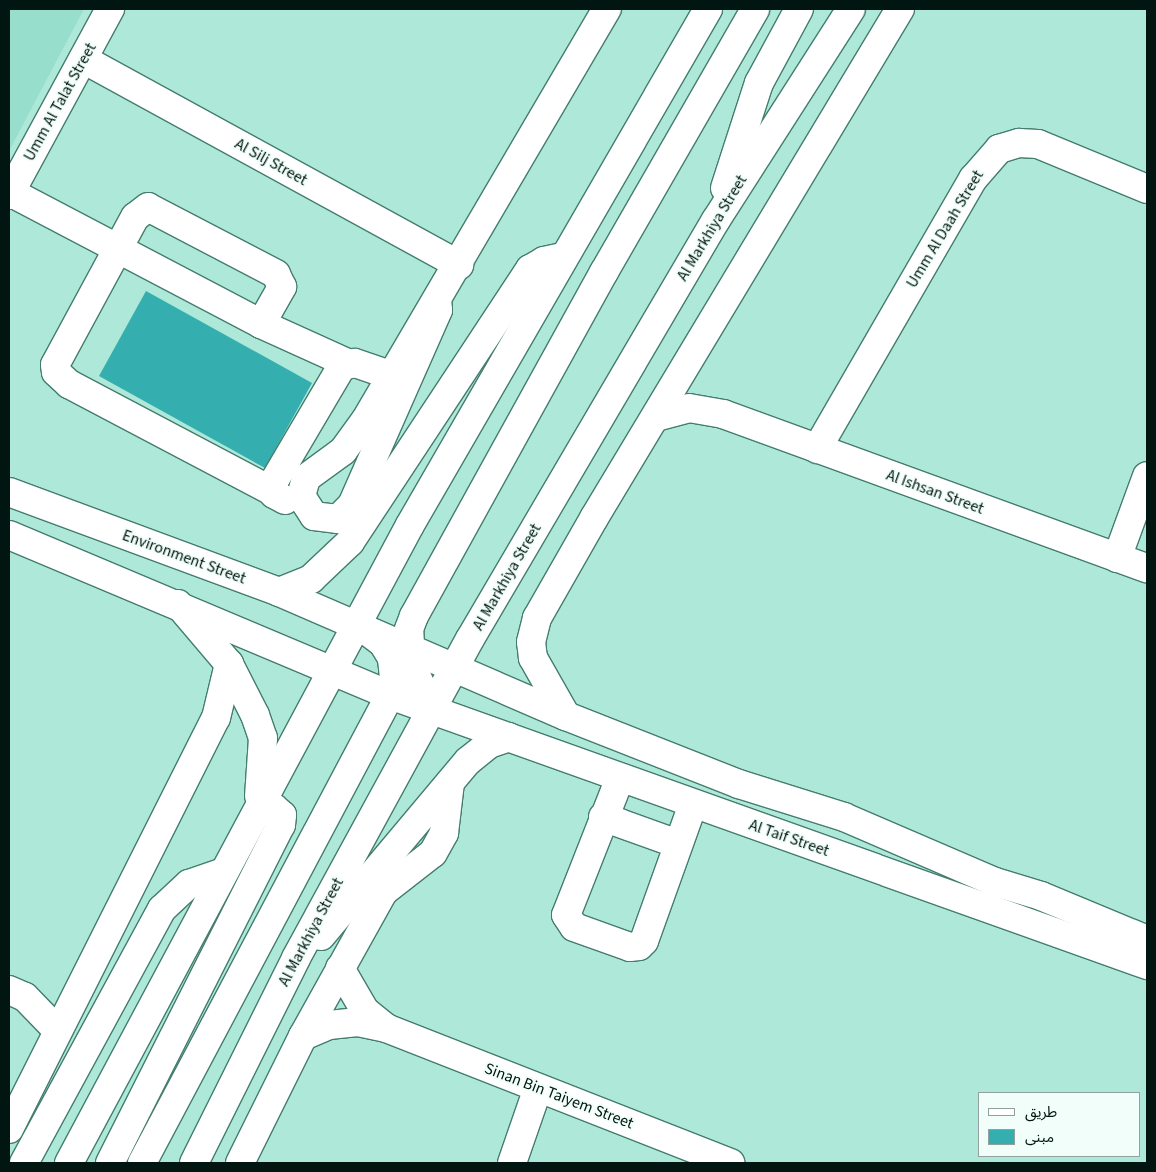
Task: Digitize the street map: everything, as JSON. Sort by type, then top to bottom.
[{"type":"main road","name":"Umm Al Talat Street","points":[[9,194],[110,9]]},
{"type":"main road","points":[[261,324],[282,287],[276,274],[153,208],[143,208],[138,213],[58,358],[56,372],[69,384],[272,491],[307,510],[314,516],[331,520],[344,516],[352,505],[438,310],[438,300],[607,9]]},
{"type":"main road","points":[[69,1163],[223,872],[359,625],[410,525],[563,257],[708,9]]},
{"type":"main road","points":[[432,710],[415,676],[408,648],[409,629],[418,607],[604,272],[755,9]]},
{"type":"main road","points":[[716,220],[759,83],[799,9]]},
{"type":"main road","name":"Al Markhiya Street","points":[[194,1163],[296,958],[454,668],[716,220],[851,9]]},
{"type":"main road","points":[[566,716],[533,658],[531,642],[537,618],[656,417],[686,370],[767,228],[900,9]]},
{"type":"main road","name":"Al Silj Street","points":[[83,59],[459,265]]},
{"type":"main road","name":"Umm Al Daah Street","points":[[817,449],[973,179],[999,149],[1020,143],[1038,144],[1147,188]]},
{"type":"main road","points":[[9,194],[261,324],[347,363],[390,375]]},
{"type":"main road","points":[[279,592],[311,579],[350,542],[530,269],[563,257]]},
{"type":"main road","points":[[307,510],[301,496],[306,478],[333,459],[353,438],[433,302],[438,300]]},
{"type":"main road","points":[[272,491],[335,375],[347,363]]},
{"type":"main road","name":"Al Ishsan Street","points":[[686,370],[697,390],[722,414]]},
{"type":"main road","name":"Al Ishsan Street","points":[[656,417],[688,408],[722,414],[1147,568]]},
{"type":"main road","points":[[1118,558],[1147,476]]},
{"type":"main road","name":"Environment Street","points":[[9,492],[279,592],[359,625]]},
{"type":"main road","points":[[9,535],[178,604],[333,671]]},
{"type":"main road","points":[[178,604],[229,664],[263,738],[257,813]]},
{"type":"main road","points":[[142,1163],[390,695],[394,678],[392,658],[383,643],[359,625]]},
{"type":"main road","name":"Al Taif Street","points":[[359,625],[566,716],[776,798],[844,817],[986,879],[1040,896],[1145,953]]},
{"type":"main road","points":[[9,1129],[216,718],[229,664]]},
{"type":"main road","name":"Al Taif Street","points":[[333,671],[390,695],[693,804],[1145,953]]},
{"type":"main road","points":[[296,958],[333,924],[477,752],[509,737]]},
{"type":"main road","points":[[620,778],[603,816],[566,914],[574,927],[604,938],[633,947],[642,944],[693,804]]},
{"type":"main road","points":[[240,1163],[303,1036],[383,892],[433,853],[444,833],[450,783]]},
{"type":"main road","points":[[110,1163],[281,825],[279,811],[269,808],[257,813]]},
{"type":"main road","points":[[603,816],[678,844]]},
{"type":"main road","points":[[24,1163],[162,909],[189,884],[223,872]]},
{"type":"main road","name":"Sinan Bin Taiyem Street","points":[[340,968],[365,1011],[386,1028]]},
{"type":"main road","points":[[17,994],[76,995]]},
{"type":"main road","points":[[17,994],[58,1031]]},
{"type":"main road","name":"Sinan Bin Taiyem Street","points":[[303,1036],[330,1025],[358,1022],[386,1028],[731,1163]]},
{"type":"main road","points":[[512,1163],[538,1088]]},
{"type":"shaded area","points":[[9,9],[84,9],[9,151]]},
{"type":"building","points":[[146,291],[312,383],[265,468],[99,376]]}]
